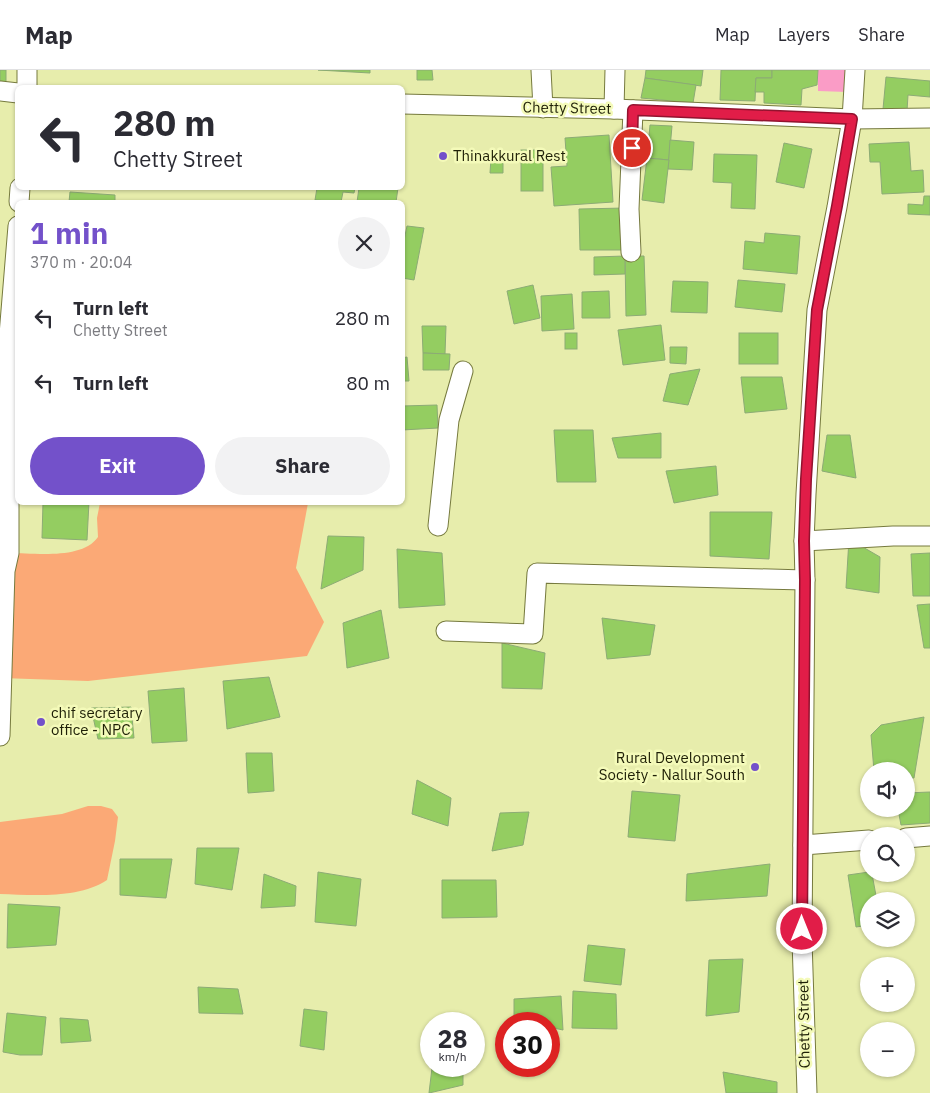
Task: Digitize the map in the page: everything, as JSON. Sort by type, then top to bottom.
[{"type":"street","points":[[27,70],[27,85]]},
{"type":"street","points":[[541,70],[543,108]]},
{"type":"street","points":[[616,70],[623,109],[631,252]]},
{"type":"street","name":"Chetty Street","points":[[807,1093],[802,940],[804,541],[817,310],[852,119],[855,70]]},
{"type":"street","points":[[0,91],[15,93]]},
{"type":"street","name":"Chetty Street","points":[[405,104],[623,109],[852,119]]},
{"type":"street","points":[[852,119],[930,118]]},
{"type":"street","points":[[0,736],[4,571],[9,553],[15,292]]},
{"type":"street","points":[[438,526],[449,420],[463,371]]},
{"type":"street","points":[[804,541],[930,536]]},
{"type":"street","points":[[446,631],[533,634],[537,573],[805,580]]},
{"type":"street","points":[[915,837],[930,836]]},
{"type":"street","points":[[803,845],[860,841]]},
{"type":"shaded area","points":[[818,70],[848,70],[847,92],[818,91]]},
{"type":"shaded area","points":[[100,505],[308,505],[296,568],[324,622],[307,656],[88,681],[1,678],[9,553],[57,554],[81,549],[91,544],[98,537],[97,518]]},
{"type":"shaded area","points":[[88,806],[101,806],[112,809],[118,817],[107,880],[96,886],[70,893],[41,895],[0,894],[0,822],[62,814]]},
{"type":"building","points":[[0,70],[6,70],[6,83],[0,83]]},
{"type":"building","points":[[318,70],[370,70],[370,73]]},
{"type":"building","points":[[417,70],[432,70],[433,80],[417,80]]},
{"type":"building","points":[[646,70],[703,70],[701,86],[645,78]]},
{"type":"building","points":[[721,70],[772,70],[772,78],[756,78],[755,101],[720,100]]},
{"type":"building","points":[[772,70],[818,70],[817,85],[802,89],[801,105],[764,103],[764,92],[755,92],[756,78],[772,78]]},
{"type":"building","points":[[886,77],[930,81],[930,97],[908,95],[907,111],[883,109]]},
{"type":"building","points":[[645,78],[696,85],[693,103],[641,98]]},
{"type":"building","points":[[650,125],[672,126],[669,160],[647,158]]},
{"type":"building","points":[[609,135],[613,202],[554,206],[551,167],[567,166],[565,138]]},
{"type":"building","points":[[670,140],[694,142],[692,170],[668,169]]},
{"type":"building","points":[[909,142],[911,171],[923,170],[924,192],[882,194],[880,162],[870,162],[869,144]]},
{"type":"building","points":[[784,143],[812,149],[804,188],[776,182]]},
{"type":"building","points":[[521,150],[543,150],[543,191],[521,191]]},
{"type":"building","points":[[714,154],[757,155],[755,209],[731,208],[732,183],[713,182]]},
{"type":"building","points":[[491,158],[503,158],[503,173],[490,173]]},
{"type":"building","points":[[647,158],[669,160],[664,203],[642,200]]},
{"type":"building","points":[[317,190],[355,190],[354,193],[343,192],[341,200],[315,200]]},
{"type":"building","points":[[359,190],[398,190],[396,200],[357,200]]},
{"type":"building","points":[[70,192],[115,195],[115,200],[69,200]]},
{"type":"building","points":[[924,196],[930,196],[930,215],[908,214],[908,204],[923,205]]},
{"type":"building","points":[[625,208],[626,250],[580,250],[579,209]]},
{"type":"building","points":[[407,226],[424,228],[414,280],[405,278],[405,236]]},
{"type":"building","points":[[765,233],[800,236],[797,274],[743,269],[745,241],[764,243]]},
{"type":"building","points":[[625,256],[644,256],[646,315],[626,316]]},
{"type":"building","points":[[625,256],[625,274],[594,275],[594,257]]},
{"type":"building","points":[[738,280],[785,284],[782,312],[735,307]]},
{"type":"building","points":[[673,281],[708,282],[707,313],[671,312]]},
{"type":"building","points":[[533,285],[540,318],[514,324],[507,291]]},
{"type":"building","points":[[609,291],[610,318],[582,318],[582,292]]},
{"type":"building","points":[[572,294],[574,329],[542,331],[541,296]]},
{"type":"building","points":[[661,325],[665,360],[623,365],[618,330]]},
{"type":"building","points":[[422,326],[446,326],[445,354],[423,353]]},
{"type":"building","points":[[565,333],[577,333],[577,349],[565,349]]},
{"type":"building","points":[[739,333],[778,333],[778,364],[739,364]]},
{"type":"building","points":[[670,347],[687,347],[686,364],[670,363]]},
{"type":"building","points":[[423,353],[450,354],[449,370],[423,370]]},
{"type":"building","points":[[405,357],[407,357],[409,381],[405,381]]},
{"type":"building","points":[[700,369],[688,405],[663,401],[670,374]]},
{"type":"building","points":[[741,377],[782,377],[787,409],[745,413]]},
{"type":"building","points":[[437,405],[438,428],[405,430],[405,406]]},
{"type":"building","points":[[554,430],[593,430],[596,482],[557,482]]},
{"type":"building","points":[[661,433],[661,458],[618,458],[612,438]]},
{"type":"building","points":[[827,435],[850,435],[856,478],[822,471]]},
{"type":"building","points":[[716,466],[718,495],[674,503],[666,471]]},
{"type":"building","points":[[43,505],[89,505],[87,540],[42,538]]},
{"type":"building","points":[[710,512],[772,512],[769,559],[710,556]]},
{"type":"building","points":[[328,536],[364,537],[363,570],[321,589]]},
{"type":"building","points":[[849,539],[880,557],[879,593],[846,588]]},
{"type":"building","points":[[397,549],[442,553],[445,605],[399,608]]},
{"type":"building","points":[[930,553],[930,596],[913,596],[911,554]]},
{"type":"building","points":[[930,604],[930,648],[924,648],[917,605]]},
{"type":"building","points":[[381,610],[389,658],[347,668],[343,623]]},
{"type":"building","points":[[602,618],[655,625],[650,655],[607,659]]},
{"type":"building","points":[[502,643],[545,653],[542,689],[502,688]]},
{"type":"building","points":[[269,677],[280,717],[227,729],[223,681]]},
{"type":"building","points":[[184,688],[187,741],[152,743],[148,691]]},
{"type":"building","points":[[131,707],[134,738],[98,739],[91,708]]},
{"type":"building","points":[[924,717],[915,772],[915,762],[873,762],[871,735],[881,725]]},
{"type":"building","points":[[246,753],[272,753],[274,791],[248,793]]},
{"type":"building","points":[[417,780],[451,798],[448,826],[412,814]]},
{"type":"building","points":[[632,791],[680,795],[675,841],[628,837]]},
{"type":"building","points":[[930,792],[930,823],[901,825],[900,817],[915,817],[915,793]]},
{"type":"building","points":[[529,812],[523,845],[492,851],[500,813]]},
{"type":"building","points":[[197,848],[239,848],[232,890],[195,884]]},
{"type":"building","points":[[120,859],[172,859],[166,898],[120,895]]},
{"type":"building","points":[[770,864],[767,896],[686,901],[687,874]]},
{"type":"building","points":[[318,872],[361,879],[356,926],[315,922]]},
{"type":"building","points":[[860,873],[860,882],[873,882],[875,892],[860,892],[860,926],[856,927],[848,875]]},
{"type":"building","points":[[264,874],[296,886],[295,906],[261,908]]},
{"type":"building","points":[[442,880],[496,880],[497,917],[442,918]]},
{"type":"building","points":[[8,904],[60,907],[56,945],[7,948]]},
{"type":"building","points":[[588,945],[625,949],[621,985],[584,981]]},
{"type":"building","points":[[743,959],[739,1012],[706,1016],[709,960]]},
{"type":"building","points":[[198,987],[238,989],[243,1014],[199,1013]]},
{"type":"building","points":[[573,991],[616,994],[617,1029],[572,1028]]},
{"type":"building","points":[[561,996],[563,1030],[560,1029],[560,1012],[514,1012],[514,999]]},
{"type":"building","points":[[304,1009],[327,1012],[324,1050],[300,1046]]},
{"type":"building","points":[[7,1013],[46,1017],[42,1055],[20,1055],[3,1052]]},
{"type":"building","points":[[60,1018],[88,1020],[91,1041],[61,1043]]},
{"type":"building","points":[[723,1072],[777,1082],[777,1093],[726,1093]]},
{"type":"building","points":[[431,1077],[463,1077],[463,1085],[429,1093]]},
{"type":"place","name":"Thinakkural Rest","points":[[443,156]]},
{"type":"place","name":"chif secretary office - NPC","points":[[41,722]]},
{"type":"place","name":"Rural Development Society - Nallur South","points":[[755,767]]},
{"type":"route","points":[[632,148],[633,110],[852,119],[826,270],[817,310],[813,367],[804,541],[802,929]]}]
